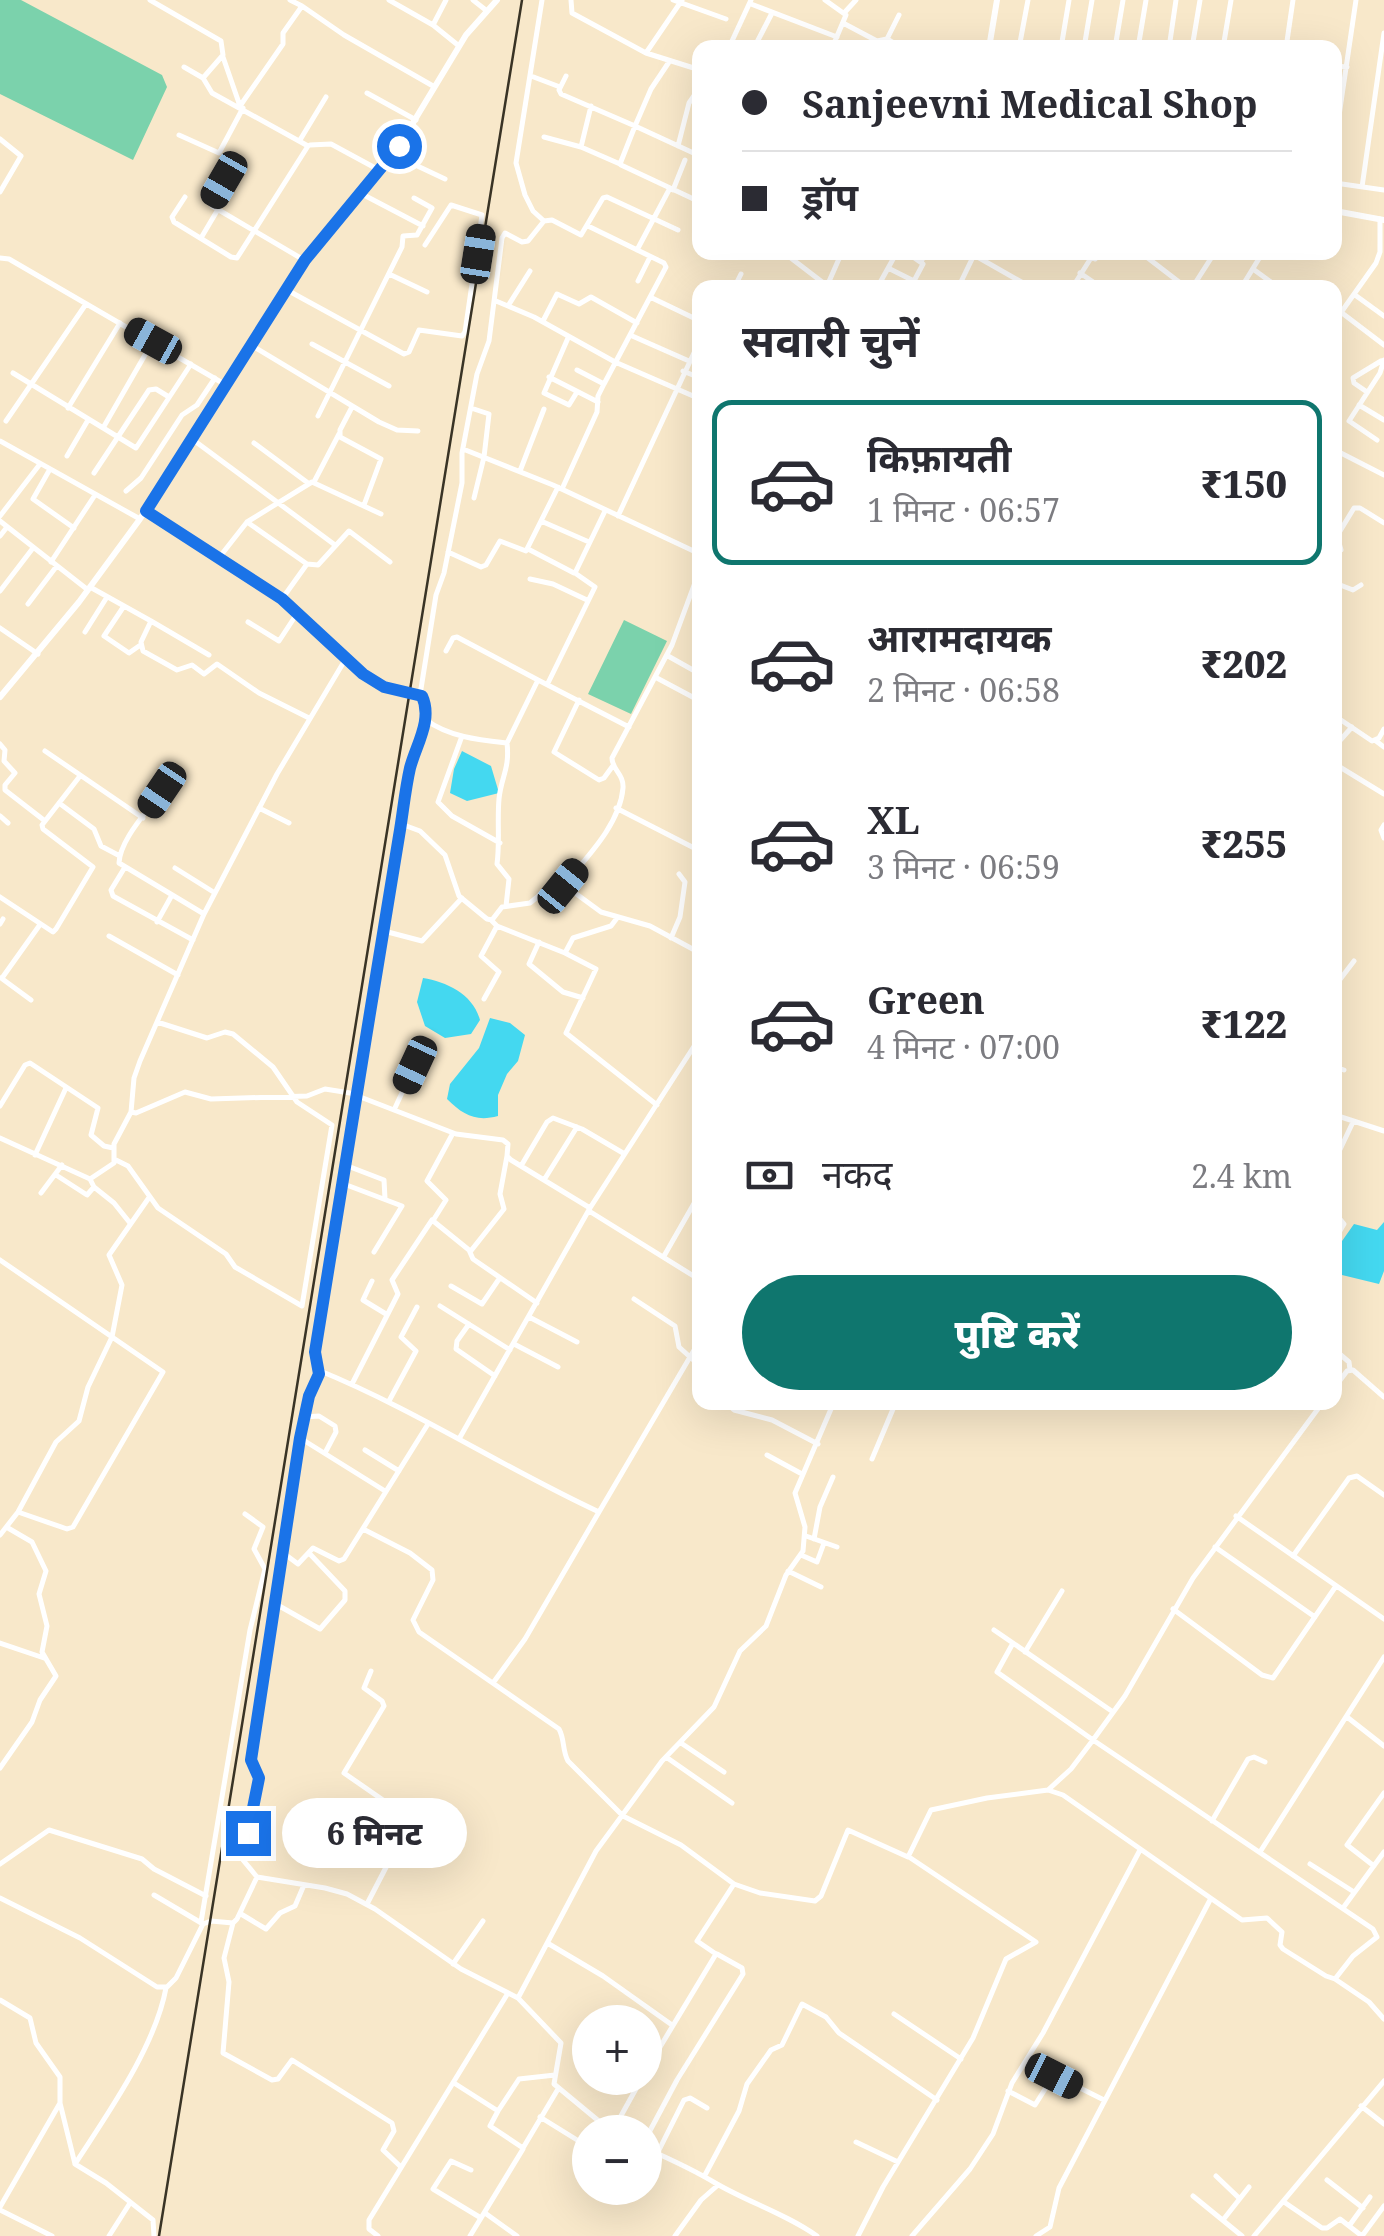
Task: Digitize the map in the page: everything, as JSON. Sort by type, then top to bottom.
[{"type":"street","points":[[150,0],[219,38],[242,107]]},
{"type":"street","points":[[290,0],[432,86]]},
{"type":"street","points":[[433,24],[446,0]]},
{"type":"street","points":[[474,0],[487,11]]},
{"type":"street","points":[[0,697],[38,654],[146,511],[305,260],[392,154],[459,46],[498,0]]},
{"type":"street","points":[[542,0],[516,169],[524,195],[544,221]]},
{"type":"street","points":[[571,0],[572,12],[646,52],[692,68]]},
{"type":"street","points":[[826,0],[846,12]]},
{"type":"street","points":[[836,40],[846,12],[856,0]]},
{"type":"street","points":[[990,40],[997,0]]},
{"type":"street","points":[[1020,40],[1028,0]]},
{"type":"street","points":[[1063,40],[1069,0]]},
{"type":"street","points":[[1085,40],[1092,0]]},
{"type":"street","points":[[1116,40],[1123,0]]},
{"type":"street","points":[[1139,40],[1146,0]]},
{"type":"street","points":[[1169,40],[1176,0]]},
{"type":"street","points":[[1193,40],[1200,0]]},
{"type":"street","points":[[1224,40],[1231,0]]},
{"type":"street","points":[[1287,40],[1294,0]]},
{"type":"street","points":[[1342,99],[1356,0]]},
{"type":"street","points":[[391,1],[433,24],[459,46]]},
{"type":"street","points":[[646,52],[678,1],[726,19]]},
{"type":"street","points":[[732,40],[751,2],[837,37]]},
{"type":"street","points":[[179,135],[219,152],[242,107],[283,44],[283,33],[302,6]]},
{"type":"street","points":[[758,40],[772,13]]},
{"type":"street","points":[[884,40],[899,15]]},
{"type":"street","points":[[843,23],[873,40]]},
{"type":"street","points":[[1362,187],[1384,34]]},
{"type":"street","points":[[202,78],[223,55]]},
{"type":"street","points":[[620,164],[668,62]]},
{"type":"street","points":[[1342,67],[1347,68]]},
{"type":"street","points":[[184,68],[202,78],[209,90],[308,146],[331,144],[380,170]]},
{"type":"street","points":[[530,76],[560,87]]},
{"type":"street","points":[[566,76],[561,94],[692,152]]},
{"type":"street","points":[[367,93],[416,120]]},
{"type":"street","points":[[300,140],[326,97]]},
{"type":"street","points":[[678,146],[692,103]]},
{"type":"street","points":[[581,147],[591,106]]},
{"type":"street","points":[[544,137],[581,147],[692,198]]},
{"type":"street","points":[[0,140],[20,156],[0,192]]},
{"type":"street","points":[[185,197],[172,220],[234,259],[256,232],[308,146]]},
{"type":"street","points":[[392,154],[445,179]]},
{"type":"street","points":[[636,250],[685,160]]},
{"type":"street","points":[[235,162],[212,202],[217,210],[305,260]]},
{"type":"street","points":[[1342,184],[1384,188]]},
{"type":"street","points":[[360,192],[423,226]]},
{"type":"street","points":[[420,694],[436,595],[463,480],[463,449],[478,370],[489,341],[503,234],[525,242],[544,221],[552,220],[579,235],[605,197],[678,230]]},
{"type":"street","points":[[318,416],[402,247],[403,236],[417,234],[432,211],[414,198]]},
{"type":"street","points":[[286,290],[407,354],[419,330],[464,334],[482,215],[451,205],[425,245]]},
{"type":"street","points":[[201,238],[217,210]]},
{"type":"street","points":[[1342,212],[1382,219],[1380,252],[1372,271],[1342,314],[1384,345]]},
{"type":"street","points":[[528,549],[597,412],[604,384],[666,268],[588,226]]},
{"type":"street","points":[[638,282],[651,257]]},
{"type":"street","points":[[0,258],[14,262],[226,386]]},
{"type":"street","points":[[794,260],[820,280]]},
{"type":"street","points":[[881,280],[892,260]]},
{"type":"street","points":[[913,280],[923,266],[918,260]]},
{"type":"street","points":[[985,260],[1019,280]]},
{"type":"street","points":[[1076,280],[1090,260]]},
{"type":"street","points":[[1150,260],[1176,280]]},
{"type":"street","points":[[1246,280],[1257,260]]},
{"type":"street","points":[[888,268],[904,280]]},
{"type":"street","points":[[1252,269],[1268,280]]},
{"type":"street","points":[[508,306],[530,270]]},
{"type":"street","points":[[1372,271],[1384,276]]},
{"type":"street","points":[[1080,273],[1090,280]]},
{"type":"street","points":[[389,274],[427,292]]},
{"type":"street","points":[[738,280],[741,274]]},
{"type":"street","points":[[542,322],[557,294],[578,304],[591,297],[637,323]]},
{"type":"street","points":[[1355,295],[1384,316]]},
{"type":"street","points":[[650,297],[692,316]]},
{"type":"street","points":[[496,301],[616,362],[692,395]]},
{"type":"street","points":[[6,420],[86,303]]},
{"type":"street","points":[[68,408],[120,323]]},
{"type":"street","points":[[630,335],[688,361]]},
{"type":"street","points":[[568,338],[544,390],[548,397],[569,405],[577,392]]},
{"type":"street","points":[[103,428],[153,341]]},
{"type":"street","points":[[312,344],[389,386]]},
{"type":"street","points":[[251,346],[329,395],[397,430],[418,431]]},
{"type":"street","points":[[618,516],[692,354]]},
{"type":"street","points":[[1367,392],[1353,378],[1383,360]]},
{"type":"street","points":[[1376,440],[1351,424],[1351,416],[1380,373],[1383,360]]},
{"type":"street","points":[[13,373],[136,448],[191,364]]},
{"type":"street","points":[[577,370],[604,384]]},
{"type":"street","points":[[683,371],[692,374]]},
{"type":"street","points":[[550,377],[598,402]]},
{"type":"street","points":[[126,491],[142,478],[182,415],[197,405],[214,378]]},
{"type":"street","points":[[94,473],[148,390],[170,398]]},
{"type":"street","points":[[1359,405],[1384,420]]},
{"type":"street","points":[[218,558],[247,522],[312,482],[352,407]]},
{"type":"street","points":[[471,408],[489,414],[474,498]]},
{"type":"street","points":[[520,471],[544,409]]},
{"type":"street","points":[[67,456],[88,420]]},
{"type":"street","points":[[339,434],[381,458],[364,505]]},
{"type":"street","points":[[192,440],[335,545]]},
{"type":"street","points":[[0,442],[140,519]]},
{"type":"street","points":[[254,443],[312,482],[381,514]]},
{"type":"street","points":[[463,449],[560,488],[692,550]]},
{"type":"street","points":[[1342,454],[1384,475]]},
{"type":"street","points":[[40,464],[0,518],[7,527],[89,588],[209,655]]},
{"type":"street","points":[[50,470],[33,499],[74,528]]},
{"type":"street","points":[[28,604],[95,495]]},
{"type":"street","points":[[1342,528],[1354,508],[1384,523]]},
{"type":"street","points":[[576,573],[605,510]]},
{"type":"street","points":[[146,511],[282,599],[325,636],[345,660],[384,687],[420,694],[425,700],[426,720],[410,768],[355,1096],[315,1352],[318,1370],[304,1417],[282,1552],[251,1760],[259,1778],[243,1860],[258,1877],[347,1894],[367,1904],[454,1964],[518,1998],[562,2043],[554,2084],[591,2115]]},
{"type":"street","points":[[247,522],[307,564],[318,565],[352,531],[390,562]]},
{"type":"street","points":[[542,522],[590,543]]},
{"type":"street","points":[[0,536],[7,527]]},
{"type":"street","points":[[448,552],[482,567],[500,541],[520,551],[528,549],[594,585],[548,683]]},
{"type":"street","points":[[0,591],[34,548]]},
{"type":"street","points":[[282,599],[307,564]]},
{"type":"street","points":[[530,579],[588,600]]},
{"type":"street","points":[[1342,586],[1353,590],[1361,586]]},
{"type":"street","points":[[579,700],[554,752],[599,780],[612,767],[612,758],[667,656],[692,589]]},
{"type":"street","points":[[85,632],[107,596]]},
{"type":"street","points":[[124,606],[104,636],[129,653],[140,646],[152,621]]},
{"type":"street","points":[[248,622],[278,641],[298,612]]},
{"type":"street","points":[[0,628],[38,654]]},
{"type":"street","points":[[446,651],[452,638],[457,637],[629,728]]},
{"type":"street","points":[[140,646],[177,670],[192,666],[204,674],[218,664],[259,693],[309,718]]},
{"type":"street","points":[[667,656],[692,670]]},
{"type":"street","points":[[116,1160],[114,1148],[131,1112],[134,1078],[204,914],[259,808],[345,660]]},
{"type":"street","points":[[656,678],[692,698]]},
{"type":"street","points":[[484,999],[499,972],[481,956],[506,906],[509,882],[498,868],[499,796],[509,766],[507,744],[538,680]]},
{"type":"street","points":[[426,720],[462,736],[507,744]]},
{"type":"street","points":[[1342,721],[1384,747]]},
{"type":"street","points":[[1342,738],[1352,727]]},
{"type":"street","points":[[1376,741],[1384,729]]},
{"type":"street","points":[[462,736],[438,802],[452,816],[500,843]]},
{"type":"street","points":[[0,744],[4,761],[15,773],[4,787],[45,821]]},
{"type":"street","points":[[45,751],[144,818]]},
{"type":"street","points":[[563,886],[606,831],[616,808],[623,785],[612,767]]},
{"type":"street","points":[[1342,768],[1384,794]]},
{"type":"street","points":[[0,897],[39,926],[54,932],[93,868],[43,830],[45,821],[80,776]]},
{"type":"street","points":[[162,790],[119,856],[120,863],[204,914]]},
{"type":"street","points":[[0,802],[8,793]]},
{"type":"street","points":[[58,804],[94,830],[101,846],[119,856]]},
{"type":"street","points":[[259,808],[289,823]]},
{"type":"street","points":[[616,808],[692,847]]},
{"type":"street","points":[[0,816],[8,823]]},
{"type":"street","points":[[401,824],[420,831],[445,855],[462,898],[486,919],[596,969],[566,1033],[657,1105]]},
{"type":"street","points":[[1384,825],[1384,838]]},
{"type":"street","points":[[125,867],[110,894],[193,940]]},
{"type":"street","points":[[175,868],[215,893]]},
{"type":"street","points":[[671,938],[680,917],[685,882],[679,874]]},
{"type":"street","points":[[506,906],[530,903],[550,884],[563,886],[601,912],[650,926],[692,949]]},
{"type":"street","points":[[157,922],[172,895]]},
{"type":"street","points":[[384,931],[422,940],[432,934],[462,898]]},
{"type":"street","points":[[565,952],[572,938],[611,926],[617,918]]},
{"type":"street","points":[[31,1000],[1,978],[39,926]]},
{"type":"street","points":[[109,936],[178,975]]},
{"type":"street","points":[[539,942],[528,964],[563,992],[583,998]]},
{"type":"street","points":[[1342,977],[1354,961]]},
{"type":"street","points":[[116,1160],[128,1166],[158,1208],[226,1254],[235,1268],[302,1306],[330,1123],[293,1096],[272,1067],[233,1034],[222,1032],[207,1038],[157,1022]]},
{"type":"street","points":[[459,1439],[590,1209],[692,1050]]},
{"type":"street","points":[[0,1106],[27,1063],[98,1108],[90,1135],[101,1145],[114,1148]]},
{"type":"street","points":[[394,1110],[415,1065]]},
{"type":"street","points":[[35,1155],[66,1088]]},
{"type":"street","points":[[131,1112],[186,1092],[206,1099],[312,1096],[324,1089],[355,1096],[453,1133],[503,1140],[508,1144],[500,1194],[504,1208],[470,1252]]},
{"type":"street","points":[[1342,1117],[1384,1131]]},
{"type":"street","points":[[521,1166],[550,1119],[578,1127],[624,1154]]},
{"type":"street","points":[[1342,1145],[1353,1121]]},
{"type":"street","points":[[544,1180],[578,1127]]},
{"type":"street","points":[[352,1384],[399,1291],[392,1286],[392,1280],[446,1200],[427,1181],[453,1133]]},
{"type":"street","points":[[0,1138],[90,1179],[130,1223]]},
{"type":"street","points":[[507,1156],[692,1275]]},
{"type":"street","points":[[90,1179],[116,1160]]},
{"type":"street","points":[[345,1165],[384,1180],[385,1199]]},
{"type":"street","points":[[42,1193],[62,1166]]},
{"type":"street","points":[[56,1175],[87,1195],[94,1187]]},
{"type":"street","points":[[344,1184],[403,1208],[374,1252]]},
{"type":"street","points":[[0,1535],[18,1512],[56,1442],[78,1421],[88,1387],[112,1336],[122,1285],[108,1258],[148,1198]]},
{"type":"street","points":[[664,1256],[692,1207]]},
{"type":"street","points":[[434,1220],[473,1259],[538,1303]]},
{"type":"street","points":[[0,1260],[161,1369],[162,1378],[73,1527],[68,1529],[18,1512]]},
{"type":"street","points":[[451,1286],[482,1304],[500,1278]]},
{"type":"street","points":[[372,1281],[363,1300],[386,1314]]},
{"type":"street","points":[[634,1299],[675,1326],[679,1347],[692,1360]]},
{"type":"street","points":[[440,1306],[512,1347],[558,1367]]},
{"type":"street","points":[[389,1401],[416,1351],[400,1337],[417,1308]]},
{"type":"street","points":[[529,1317],[577,1342]]},
{"type":"street","points":[[469,1324],[456,1341],[456,1349],[495,1376]]},
{"type":"street","points":[[493,1683],[525,1639],[692,1353]]},
{"type":"street","points":[[1342,1356],[1349,1362],[1350,1370],[1384,1398]]},
{"type":"street","points":[[318,1370],[389,1401],[546,1488],[599,1512]]},
{"type":"street","points":[[1342,1379],[1350,1370]]},
{"type":"street","points":[[734,1410],[772,1420],[818,1444]]},
{"type":"street","points":[[518,1998],[550,1944],[584,1869],[666,1757],[714,1707],[740,1651],[762,1632],[788,1571],[801,1555],[806,1536],[795,1499],[831,1410]]},
{"type":"street","points":[[872,1459],[893,1410]]},
{"type":"street","points":[[1048,1790],[1071,1769],[1113,1712],[1214,1547],[1317,1410]]},
{"type":"street","points":[[304,1417],[318,1416],[335,1426],[336,1432],[324,1453]]},
{"type":"street","points":[[282,1552],[298,1564],[314,1548],[341,1561],[428,1424]]},
{"type":"street","points":[[300,1438],[385,1490]]},
{"type":"street","points":[[365,1450],[400,1470]]},
{"type":"street","points":[[767,1454],[802,1474]]},
{"type":"street","points":[[1293,1556],[1350,1478],[1356,1476],[1384,1494]]},
{"type":"street","points":[[814,1539],[818,1513],[833,1477]]},
{"type":"street","points":[[75,2164],[136,2062],[158,2019],[166,1987],[176,1978],[202,1923],[251,1624],[264,1572],[254,1552],[262,1527],[245,1514]]},
{"type":"street","points":[[1236,1516],[1384,1619]]},
{"type":"street","points":[[0,1768],[32,1722],[40,1700],[56,1676],[44,1658],[42,1640],[47,1628],[39,1594],[46,1572],[32,1542],[8,1528]]},
{"type":"street","points":[[362,1529],[410,1552],[432,1570],[432,1580],[415,1613],[414,1628],[559,1729],[568,1761],[623,1816],[681,1845],[734,1884],[760,1893],[811,1901],[819,1900],[848,1830],[908,1857],[1036,1942],[1006,1959],[979,2026],[858,2236]]},
{"type":"street","points":[[806,1536],[837,1547]]},
{"type":"street","points":[[801,1555],[817,1562],[824,1543]]},
{"type":"street","points":[[1214,1547],[1316,1617]]},
{"type":"street","points":[[274,1603],[320,1630],[345,1600],[345,1591],[309,1552]]},
{"type":"street","points":[[788,1571],[821,1587]]},
{"type":"street","points":[[1174,1609],[1268,1679],[1278,1674],[1336,1586]]},
{"type":"street","points":[[1025,1652],[1062,1591]]},
{"type":"street","points":[[994,1630],[1113,1712]]},
{"type":"street","points":[[0,1642],[44,1658]]},
{"type":"street","points":[[1013,1644],[997,1672],[1377,1933],[1377,1938],[1353,1956],[1335,1979]]},
{"type":"street","points":[[1260,1852],[1384,1656]]},
{"type":"street","points":[[367,1904],[409,1822],[406,1816],[344,1774],[384,1706],[382,1700],[364,1688],[371,1671]]},
{"type":"street","points":[[1347,1717],[1384,1746]]},
{"type":"street","points":[[680,1742],[724,1772]]},
{"type":"street","points":[[1212,1821],[1248,1759],[1254,1756],[1265,1762]]},
{"type":"street","points":[[666,1757],[732,1803]]},
{"type":"street","points":[[908,1857],[931,1810],[1048,1790],[1063,1795],[1242,1920],[1267,1918],[1282,1932],[1283,1949],[1369,2002],[1384,2019]]},
{"type":"street","points":[[1374,1866],[1348,1845],[1384,1793]]},
{"type":"street","points":[[0,1864],[49,1830],[142,1859],[207,1896]]},
{"type":"street","points":[[912,2236],[970,2169],[993,2134],[1008,2091],[1140,1850]]},
{"type":"street","points":[[1343,1908],[1384,1852]]},
{"type":"street","points":[[1310,1864],[1354,1893]]},
{"type":"street","points":[[258,1877],[233,1923],[224,1958],[229,1982],[223,2053],[272,2080],[278,2079],[292,2060],[378,2114],[394,2128],[384,2147],[385,2154],[402,2166]]},
{"type":"street","points":[[658,2115],[743,1974],[742,1968],[698,1941],[734,1884]]},
{"type":"street","points":[[241,1914],[266,1929],[280,1913],[295,1906],[304,1886]]},
{"type":"street","points":[[154,1895],[202,1923],[233,1923]]},
{"type":"street","points":[[0,1898],[80,1938],[152,1986],[166,1987]]},
{"type":"street","points":[[1036,2236],[1050,2227],[1059,2188],[1211,1899]]},
{"type":"street","points":[[454,1964],[482,1921]]},
{"type":"street","points":[[550,1944],[673,2026]]},
{"type":"street","points":[[662,2044],[716,1954]]},
{"type":"street","points":[[378,2236],[369,2229],[368,2220],[508,1992]]},
{"type":"street","points":[[0,2000],[32,2022],[36,2043],[60,2078],[60,2103],[75,2164],[154,2220],[154,2236]]},
{"type":"street","points":[[705,2175],[748,2084],[771,2050],[782,2045],[802,2004],[826,2017],[843,2036],[937,2100]]},
{"type":"street","points":[[894,2014],[961,2059]]},
{"type":"street","points":[[1026,2061],[1104,2100]]},
{"type":"street","points":[[523,2148],[490,2126],[518,2079],[555,2075]]},
{"type":"street","points":[[1008,2091],[1036,2105],[1054,2076]]},
{"type":"street","points":[[1254,2236],[1384,2080]]},
{"type":"street","points":[[454,2082],[498,2110]]},
{"type":"street","points":[[470,2236],[558,2089]]},
{"type":"street","points":[[662,2144],[684,2100],[690,2098],[707,2108]]},
{"type":"street","points":[[52,2236],[0,2208],[60,2103]]},
{"type":"street","points":[[1362,2106],[1384,2124]]},
{"type":"street","points":[[540,2117],[572,2137]]},
{"type":"street","points":[[856,2142],[899,2162]]},
{"type":"street","points":[[662,2156],[797,2222],[817,2236]]},
{"type":"street","points":[[471,2170],[451,2161],[433,2188],[518,2236]]},
{"type":"street","points":[[1216,2176],[1240,2198]]},
{"type":"street","points":[[1327,2180],[1363,2208]]},
{"type":"street","points":[[675,2236],[700,2200],[718,2185]]},
{"type":"street","points":[[1223,2220],[1249,2187]]},
{"type":"street","points":[[1193,2196],[1242,2236]]},
{"type":"street","points":[[1349,2226],[1370,2197]]},
{"type":"street","points":[[1284,2202],[1324,2229],[1337,2219],[1362,2236],[1384,2206]]},
{"type":"street","points":[[109,2236],[130,2203]]},
{"type":"green space","points":[[0,0],[21,0],[162,75],[167,87],[133,160],[0,94]]},
{"type":"green space","points":[[624,620],[667,641],[631,714],[588,694]]},
{"type":"water","points":[[462,751],[491,766],[499,793],[467,801],[450,793]]},
{"type":"water","points":[[423,978],[450,986],[472,1003],[480,1020],[471,1034],[445,1038],[425,1026],[417,1002]]},
{"type":"water","points":[[490,1018],[510,1023],[525,1035],[518,1061],[498,1095],[498,1116],[490,1118],[464,1113],[447,1099],[450,1084],[479,1048]]},
{"type":"water","points":[[1384,1222],[1384,1271],[1379,1284],[1342,1275],[1342,1241],[1354,1224],[1377,1230]]},
{"type":"railway","points":[[159,2236],[522,0]]},
{"type":"route","points":[[248,1833],[259,1778],[251,1760],[268,1638],[301,1432],[309,1396],[319,1374],[315,1352],[355,1096],[409,774],[426,720],[426,703],[422,696],[384,687],[354,668],[325,636],[282,599],[146,511],[305,260],[399,146]]}]
